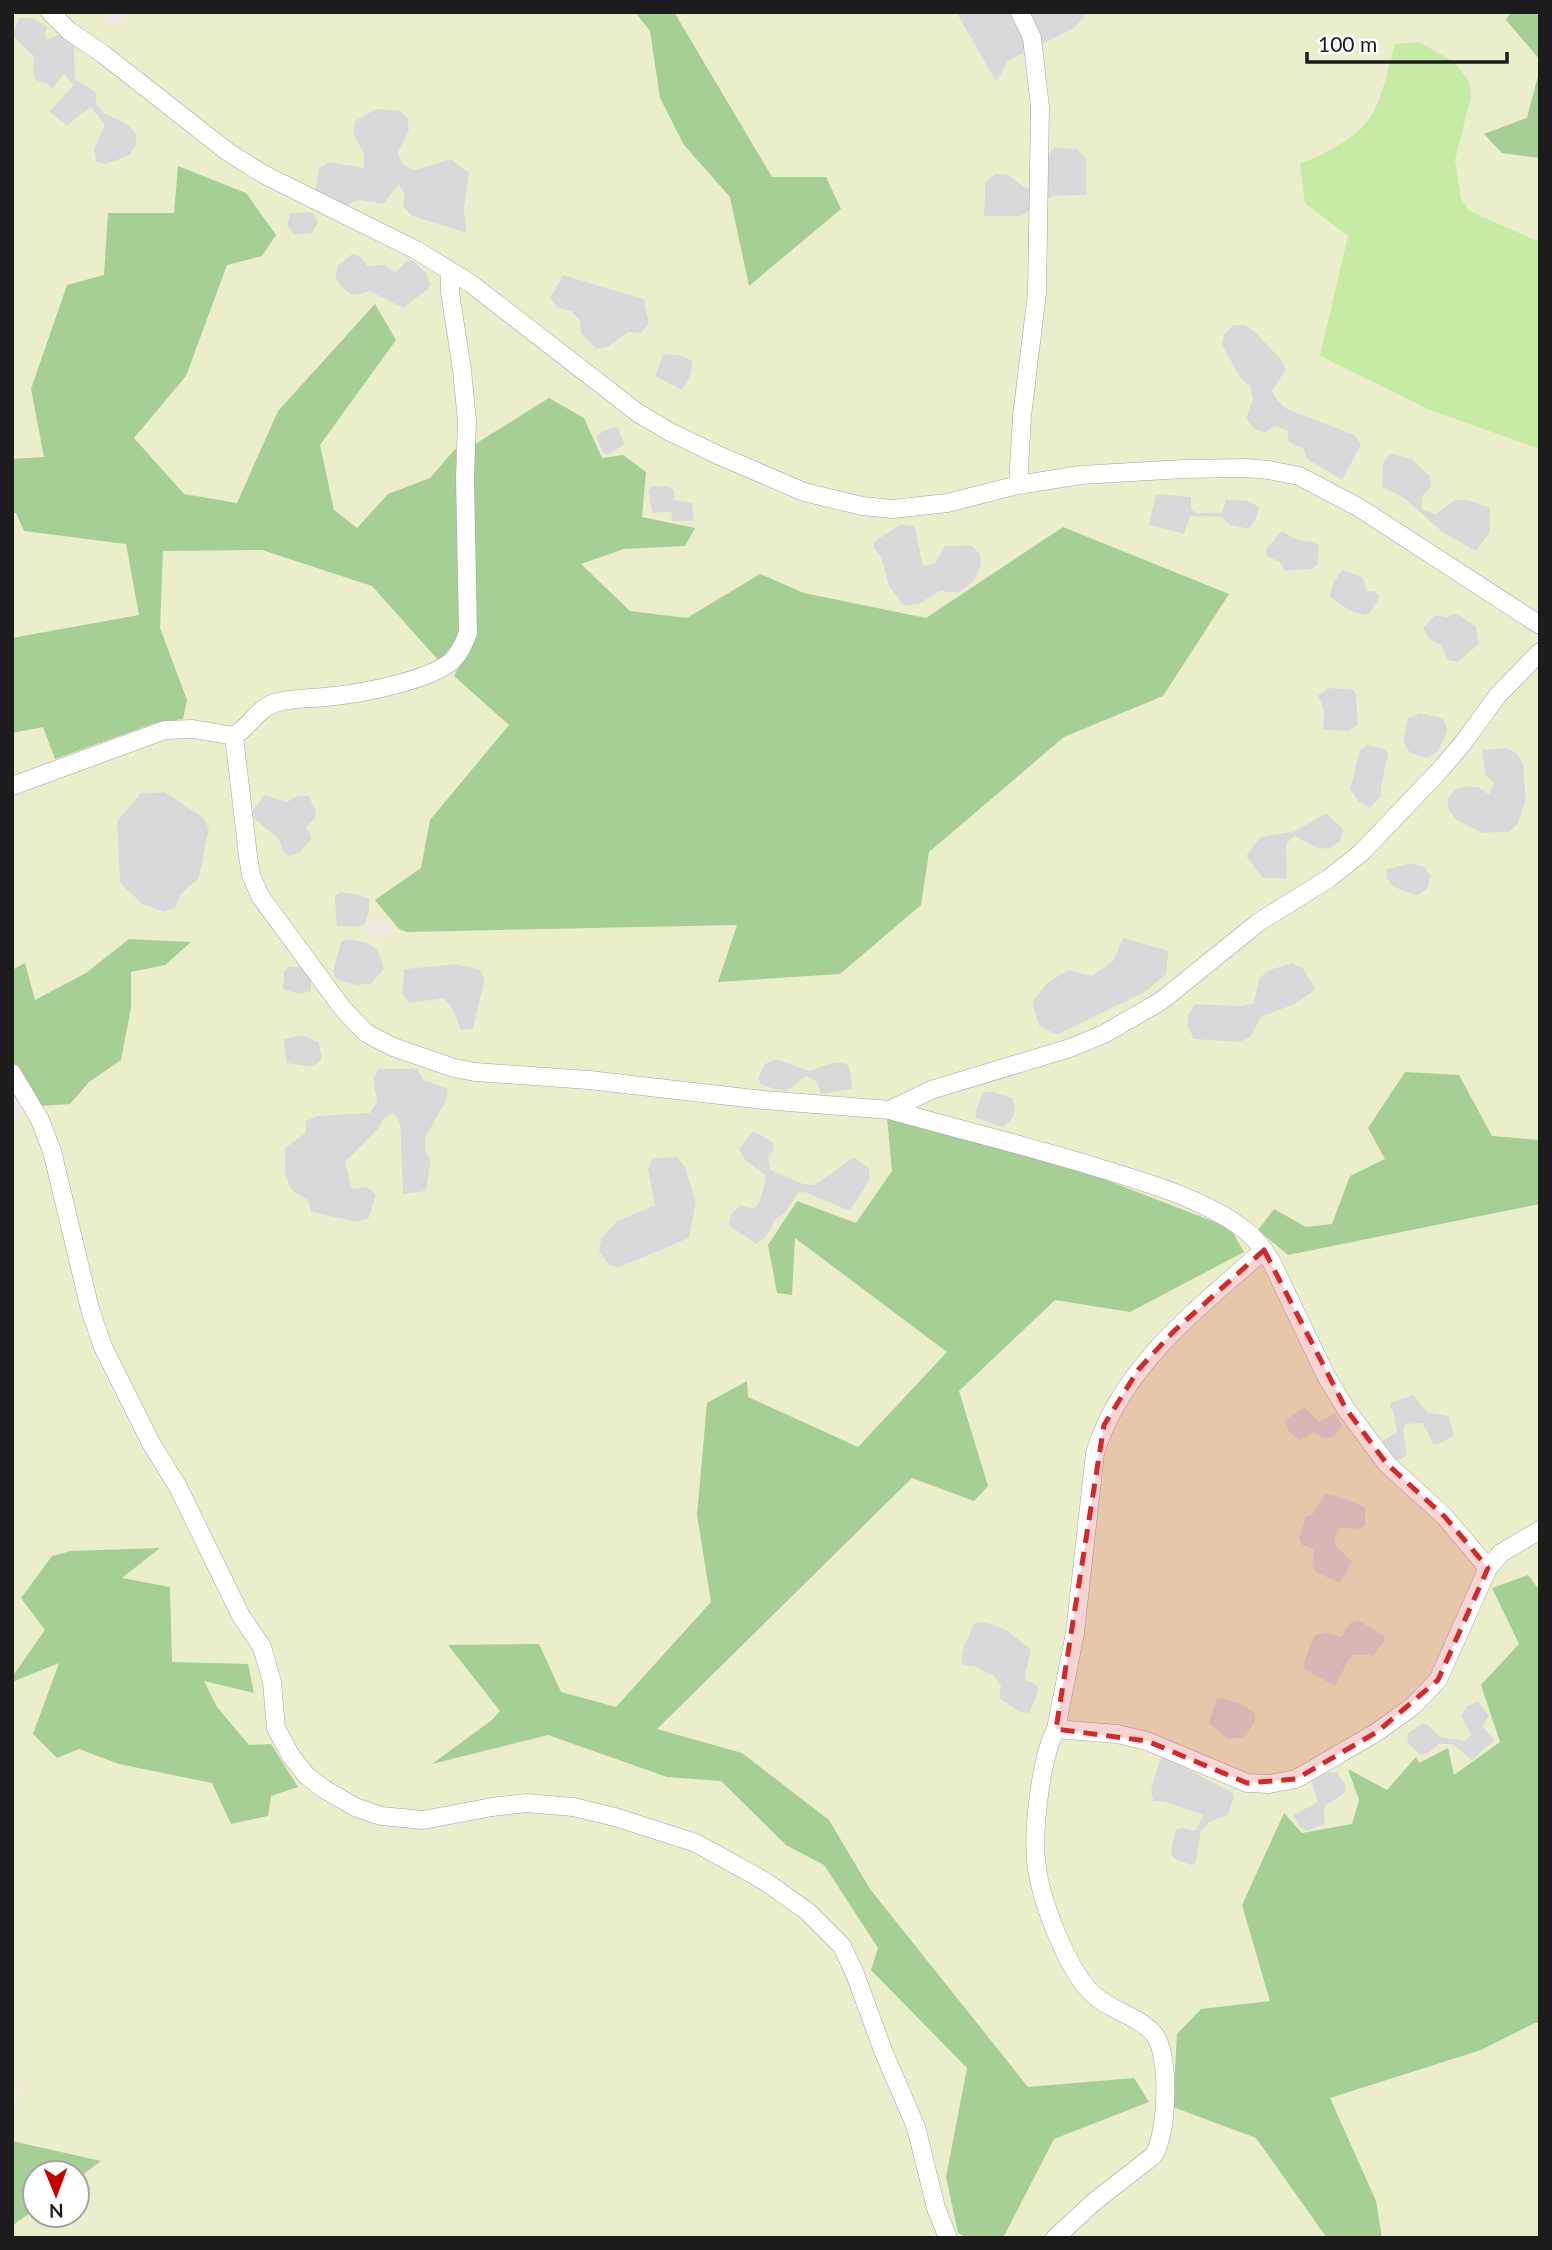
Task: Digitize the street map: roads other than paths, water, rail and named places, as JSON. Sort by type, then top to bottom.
[{"type":"street","points":[[50,12],[69,31],[103,54],[228,152],[263,174],[416,250],[450,271],[639,413],[670,432],[804,492],[862,506],[893,509],[947,503],[1018,485],[1082,475],[1246,468],[1298,476],[1358,507],[1540,625]]},
{"type":"street","points":[[1018,485],[1022,416],[1037,293],[1040,107],[1032,38],[1020,12]]},
{"type":"street","points":[[12,786],[165,730],[193,729],[234,736],[243,731],[259,713],[276,702],[334,696],[395,684],[435,671],[451,661],[462,648],[468,633],[468,620],[465,478],[467,421],[450,292],[450,271]]},
{"type":"street","points":[[890,1110],[931,1090],[1082,1044],[1161,1001],[1259,922],[1328,879],[1361,853],[1441,769],[1498,695],[1540,652]]},
{"type":"street","points":[[234,736],[251,875],[260,896],[343,1009],[366,1033],[379,1041],[475,1073],[589,1080],[764,1100],[890,1110],[1054,1153],[1152,1184],[1197,1203],[1247,1232],[1264,1250],[1326,1376],[1346,1409],[1387,1464],[1445,1517],[1488,1567]]},
{"type":"street","points":[[12,1073],[40,1120],[52,1152],[90,1309],[103,1348],[151,1443],[178,1487],[241,1616],[262,1647],[272,1682],[276,1728],[291,1756],[307,1776],[355,1807],[381,1816],[423,1821],[526,1803],[573,1807],[615,1817],[696,1843],[766,1882],[807,1911],[842,1946],[855,1973],[884,2053],[916,2127],[936,2208],[948,2238]]},
{"type":"street","points":[[1055,2238],[1153,2156],[1163,2136],[1166,2102],[1161,2052],[1154,2033],[1095,1996],[1072,1964],[1052,1922],[1036,1861],[1036,1825],[1049,1742],[1056,1730],[1075,1633],[1095,1453],[1104,1424],[1138,1370],[1164,1341],[1264,1250]]},
{"type":"street","points":[[1056,1730],[1116,1734],[1147,1741],[1247,1783],[1269,1784],[1296,1779],[1377,1732],[1413,1706],[1438,1680],[1488,1567],[1501,1553],[1540,1530]]},
{"type":"street","points":[[1475,1550],[1501,1553]]}]
